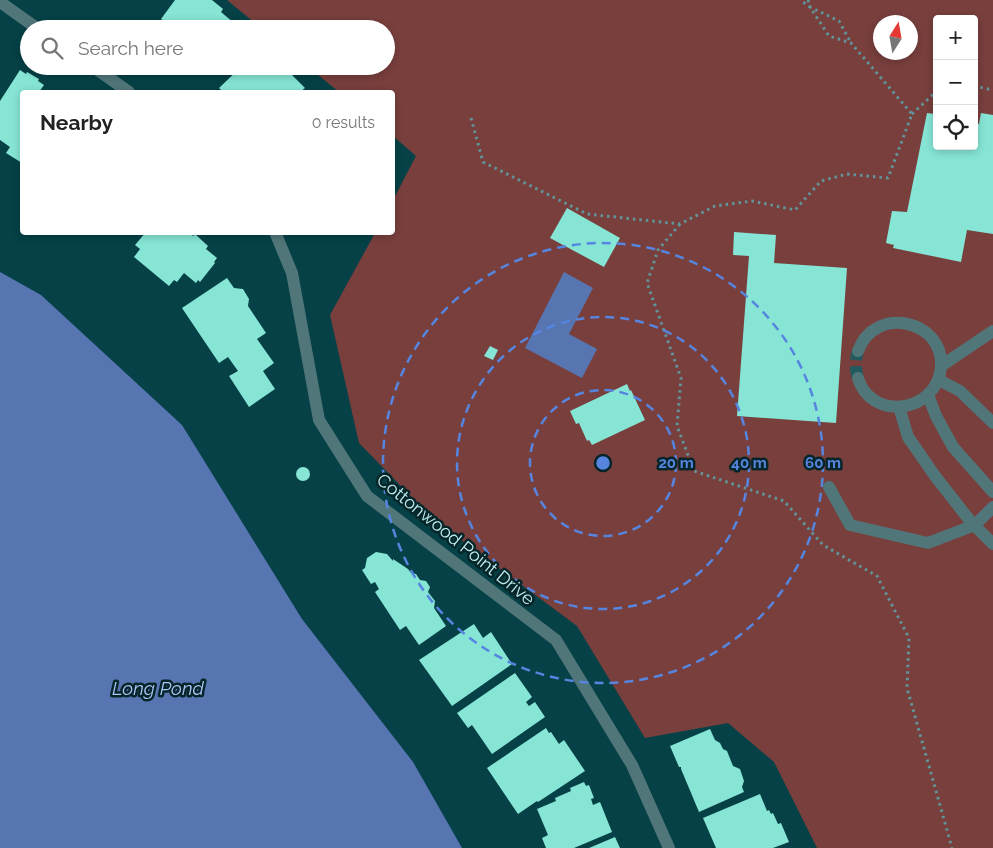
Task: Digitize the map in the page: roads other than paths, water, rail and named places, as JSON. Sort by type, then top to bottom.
[{"type":"street","points":[[0,2],[25,20]]},
{"type":"street","points":[[105,75],[126,90]]},
{"type":"street","name":"Cottonwood Point Drive","points":[[276,235],[292,273],[319,420],[367,496],[556,640],[632,765],[669,848]]},
{"type":"street","points":[[858,351],[860,344],[880,326],[894,322],[908,323],[922,329],[932,339],[939,352],[941,366],[939,380],[928,395],[920,402],[907,407],[892,407],[879,403],[868,395],[858,378]]},
{"type":"street","points":[[941,366],[993,331]]},
{"type":"street","points":[[939,380],[960,391],[993,423]]},
{"type":"street","points":[[928,395],[936,416],[953,447],[993,492]]},
{"type":"street","points":[[899,407],[908,437],[935,476],[993,544]]},
{"type":"street","points":[[828,487],[850,525],[928,543],[975,525],[993,507]]},
{"type":"water","name":"Long Pond","points":[[0,272],[41,295],[182,425],[302,619],[413,762],[462,848],[0,848]]},
{"type":"water","points":[[564,272],[593,288],[569,334],[597,349],[582,378],[525,348]]},
{"type":"tunnel","points":[[858,351],[856,371],[858,378]]}]
